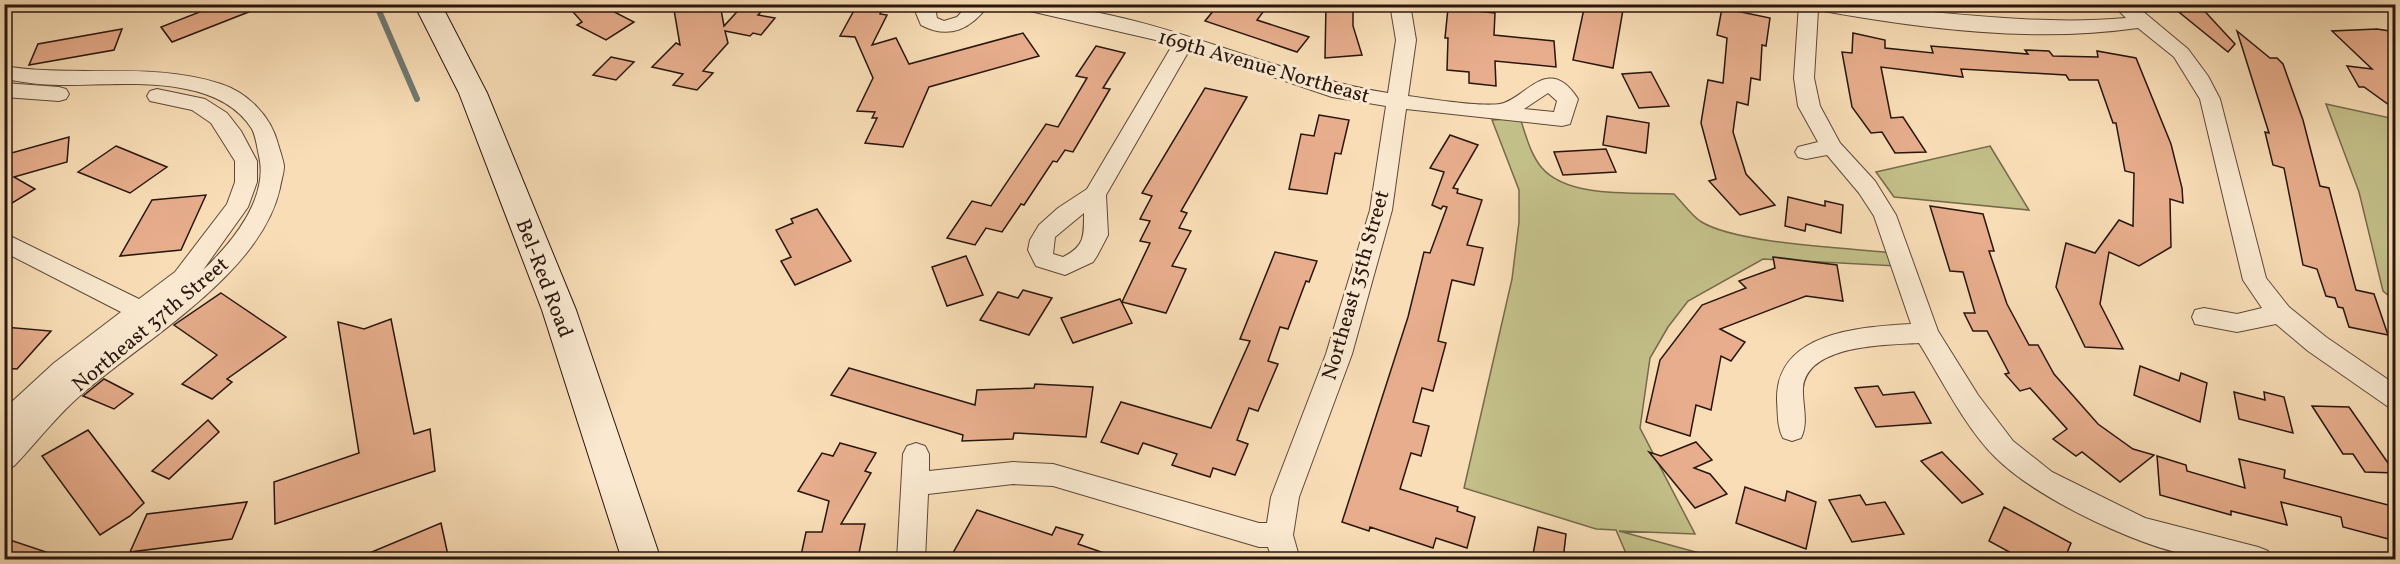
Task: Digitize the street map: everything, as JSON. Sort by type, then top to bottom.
[{"type":"main road","name":"Bel-Red Road","points":[[427,4],[472,93],[559,310],[642,560]]},
{"type":"street","points":[[931,4],[926,13],[928,21],[946,27],[966,21],[980,4]]},
{"type":"street","name":"169th Avenue Northeast","points":[[1024,4],[1185,41],[1339,92],[1398,102],[1506,111]]},
{"type":"street","name":"Northeast 35th Street","points":[[1282,547],[1284,497],[1338,354],[1381,210],[1406,39],[1400,4]]},
{"type":"street","points":[[1809,4],[1804,78],[1809,106],[1832,147],[1867,187],[1886,215],[1926,333],[1969,402],[2004,449],[2042,480],[2139,529],[2258,560]]},
{"type":"street","points":[[1815,4],[1882,17],[1985,25],[2066,27],[2117,26],[2140,22]]},
{"type":"street","points":[[2121,4],[2140,22],[2181,53],[2198,76],[2210,99],[2255,280],[2280,314],[2317,344],[2396,399]]},
{"type":"street","points":[[1095,195],[1185,41]]},
{"type":"street","name":"Northeast 37th Street","points":[[4,72],[50,78],[184,83],[213,89],[230,96],[260,125],[271,145],[274,169],[270,193],[255,222],[231,255],[204,283],[151,314],[102,353],[79,382],[4,458]]},
{"type":"street","name":"Northeast 37th Street","points":[[4,90],[45,94],[157,96],[186,100],[207,109],[233,136],[246,161],[246,182],[237,207],[183,278],[151,314]]},
{"type":"street","points":[[1806,152],[1832,147]]},
{"type":"street","points":[[4,241],[151,314]]},
{"type":"street","points":[[2204,317],[2237,324],[2280,314]]},
{"type":"street","points":[[1792,430],[1791,382],[1802,363],[1820,347],[1840,341],[1926,333]]},
{"type":"street","name":"Northeast 37th Street","points":[[4,426],[63,370],[102,353]]},
{"type":"street","points":[[911,560],[916,454]]},
{"type":"street","points":[[916,484],[1013,473],[1053,475],[1259,535],[1282,547]]},
{"type":"shaded area","points":[[2326,104],[2395,119],[2395,301],[2383,291],[2359,192]]},
{"type":"shaded area","points":[[1520,118],[1538,163],[1554,178],[1569,185],[1604,192],[1674,194],[1700,221],[1739,235],[1793,244],[1895,253],[1897,266],[1763,259],[1688,301],[1668,327],[1650,358],[1640,428],[1695,534],[1619,531],[1721,559],[1628,558],[1616,530],[1596,529],[1464,488],[1512,279],[1519,222],[1519,190],[1492,120]]},
{"type":"shaded area","points":[[1990,146],[2029,210],[1894,197],[1876,172]]},
{"type":"building","points":[[220,4],[264,6],[172,42],[161,27]]},
{"type":"building","points":[[566,4],[599,4],[634,22],[606,40],[577,25],[582,22]]},
{"type":"building","points":[[673,4],[720,4],[724,26],[744,4],[768,4],[758,15],[775,18],[761,35],[753,33],[750,36],[725,31],[728,43],[703,71],[713,73],[697,90],[673,85],[683,74],[652,67],[676,43],[680,45]]},
{"type":"building","points":[[1219,4],[1269,4],[1257,20],[1309,37],[1297,52],[1205,21]]},
{"type":"building","points":[[1326,4],[1353,4],[1353,26],[1362,55],[1325,58]]},
{"type":"building","points":[[1585,4],[1624,4],[1613,68],[1573,60]]},
{"type":"building","points":[[2169,4],[2198,4],[2235,44],[2228,52]]},
{"type":"building","points":[[857,5],[883,7],[880,14],[887,15],[872,45],[896,38],[909,64],[1023,33],[1039,56],[929,87],[903,147],[865,143],[877,118],[872,118],[875,112],[857,111],[873,78],[855,37],[840,36]]},
{"type":"building","points":[[1448,8],[1495,13],[1494,35],[1554,41],[1556,67],[1495,61],[1496,86],[1469,83],[1469,72],[1447,70],[1448,38],[1445,38]]},
{"type":"building","points":[[1722,8],[1770,18],[1766,46],[1762,45],[1760,80],[1751,78],[1748,105],[1737,102],[1733,132],[1746,174],[1775,205],[1740,215],[1709,181],[1716,179],[1701,123],[1708,80],[1723,83],[1727,38],[1717,35]]},
{"type":"building","points":[[122,29],[114,50],[29,65],[38,44]]},
{"type":"building","points":[[2377,29],[2396,32],[2396,110],[2364,87],[2359,87],[2347,66],[2372,69],[2332,31]]},
{"type":"building","points":[[2237,31],[2270,58],[2277,58],[2283,64],[2303,120],[2320,186],[2329,188],[2356,290],[2374,294],[2388,335],[2349,327],[2343,308],[2338,307],[2335,298],[2326,296],[2317,269],[2303,265],[2284,168],[2273,165],[2265,132],[2269,133]]},
{"type":"building","points":[[1853,33],[1885,40],[1885,48],[1933,53],[1931,46],[2028,54],[2025,50],[2049,51],[2053,56],[2098,57],[2097,51],[2136,58],[2171,144],[2182,188],[2183,203],[2170,199],[2171,247],[2139,266],[2109,252],[2100,304],[2123,349],[2085,347],[2056,287],[2066,243],[2095,253],[2119,220],[2133,226],[2134,173],[2125,171],[2116,123],[2113,123],[2098,80],[2069,80],[2066,75],[1961,69],[1963,77],[1881,67],[1891,118],[1903,117],[1926,152],[1895,153],[1882,132],[1871,133],[1852,107],[1842,52],[1852,53]]},
{"type":"building","points":[[1096,46],[1125,53],[1103,88],[1110,89],[1073,152],[1065,150],[1057,162],[1053,161],[1024,205],[1021,204],[1002,232],[986,228],[975,245],[947,238],[972,201],[991,206],[1046,124],[1058,127],[1087,78],[1076,76]]},
{"type":"building","points":[[611,57],[634,62],[616,80],[593,75]]},
{"type":"building","points":[[1651,72],[1669,106],[1639,108],[1622,74]]},
{"type":"building","points":[[1205,88],[1247,97],[1181,211],[1187,213],[1179,228],[1191,231],[1172,266],[1186,269],[1166,313],[1122,302],[1150,243],[1140,241],[1150,221],[1140,219],[1152,196],[1142,193]]},
{"type":"building","points":[[1319,115],[1349,120],[1341,154],[1335,153],[1327,194],[1289,189],[1301,134],[1314,136]]},
{"type":"building","points":[[1607,116],[1649,123],[1646,153],[1603,145]]},
{"type":"building","points":[[1450,135],[1478,145],[1453,188],[1458,189],[1457,193],[1482,200],[1467,245],[1483,248],[1474,285],[1452,280],[1438,341],[1446,343],[1433,391],[1422,388],[1413,422],[1429,426],[1421,456],[1411,453],[1400,489],[1458,507],[1457,511],[1475,517],[1467,548],[1436,538],[1433,548],[1370,527],[1369,531],[1342,522],[1408,317],[1424,252],[1430,253],[1447,207],[1443,206],[1441,209],[1432,205],[1444,172],[1430,168]]},
{"type":"building","points":[[69,137],[67,162],[14,177],[35,189],[4,208],[4,155]]},
{"type":"building","points":[[116,146],[167,167],[130,193],[78,172]]},
{"type":"building","points":[[1606,149],[1616,172],[1563,175],[1554,152]]},
{"type":"building","points":[[206,195],[181,250],[120,256],[152,200]]},
{"type":"building","points":[[1788,197],[1825,206],[1825,201],[1843,205],[1841,233],[1806,224],[1805,231],[1785,226]]},
{"type":"building","points":[[1930,206],[1983,214],[1994,251],[1989,251],[2007,304],[2029,345],[2038,345],[2054,374],[2098,424],[2133,449],[2154,455],[2120,482],[2082,452],[2076,456],[2053,439],[2067,429],[2030,388],[2020,391],[2005,374],[2009,373],[1987,331],[1973,331],[1964,313],[1975,313],[1963,272],[1950,271]]},
{"type":"building","points":[[817,209],[851,261],[795,285],[781,261],[791,257],[776,230],[793,223],[791,219]]},
{"type":"building","points":[[1275,252],[1317,261],[1309,282],[1306,281],[1288,329],[1280,327],[1268,361],[1278,364],[1258,411],[1249,408],[1237,440],[1248,444],[1235,475],[1213,468],[1210,477],[1172,465],[1177,454],[1143,443],[1138,454],[1101,442],[1121,402],[1211,428],[1250,341],[1240,339]]},
{"type":"building","points":[[966,256],[983,295],[947,306],[932,267]]},
{"type":"building","points":[[1773,257],[1837,265],[1843,301],[1806,296],[1720,329],[1745,342],[1731,361],[1721,356],[1711,410],[1696,405],[1690,436],[1646,422],[1660,360],[1702,305],[1746,288],[1739,281],[1775,268]]},
{"type":"building","points":[[1023,290],[1052,298],[1029,335],[980,320],[998,292],[1018,298]]},
{"type":"building","points":[[221,293],[286,337],[227,379],[232,382],[212,399],[182,384],[217,355],[174,325]]},
{"type":"building","points":[[1120,299],[1132,323],[1073,343],[1061,318]]},
{"type":"building","points":[[391,319],[414,434],[430,429],[435,471],[275,524],[274,482],[359,453],[338,322],[364,329]]},
{"type":"building","points":[[4,327],[51,331],[17,369],[4,368]]},
{"type":"building","points":[[2140,366],[2179,381],[2181,373],[2207,383],[2200,422],[2134,395]]},
{"type":"building","points":[[849,368],[975,405],[977,390],[1034,388],[1035,384],[1093,387],[1086,437],[1014,433],[1013,439],[962,441],[963,435],[831,395]]},
{"type":"building","points":[[104,379],[133,394],[114,409],[83,396]]},
{"type":"building","points":[[1878,386],[1883,395],[1914,392],[1931,423],[1876,427],[1855,388]]},
{"type":"building","points":[[2234,392],[2265,400],[2264,392],[2284,397],[2293,433],[2239,419]]},
{"type":"building","points":[[2312,406],[2349,407],[2395,473],[2365,472],[2353,454],[2343,454]]},
{"type":"building","points":[[208,420],[219,432],[169,479],[152,471]]},
{"type":"building","points":[[88,430],[144,503],[130,516],[100,535],[42,456]]},
{"type":"building","points":[[1696,442],[1712,460],[1694,468],[1710,474],[1727,494],[1695,508],[1649,452],[1661,456]]},
{"type":"building","points":[[840,443],[876,453],[865,471],[871,473],[841,524],[865,524],[858,558],[800,560],[806,532],[822,532],[829,501],[798,491],[822,453],[833,456]]},
{"type":"building","points":[[1942,452],[1983,494],[1962,503],[1921,461]]},
{"type":"building","points":[[2157,456],[2186,465],[2187,471],[2245,488],[2239,459],[2285,470],[2284,478],[2396,507],[2396,541],[2343,527],[2341,517],[2281,502],[2287,525],[2231,511],[2231,515],[2160,495]]},
{"type":"building","points":[[1745,487],[1785,501],[1787,491],[1816,502],[1806,549],[1736,523]]},
{"type":"building","points":[[1860,495],[1866,505],[1885,502],[1904,534],[1852,542],[1829,500]]},
{"type":"building","points":[[247,502],[232,539],[130,552],[147,514]]},
{"type":"building","points":[[2004,507],[2071,543],[2064,560],[2024,560],[1989,541]]},
{"type":"building","points":[[977,510],[1052,535],[1056,527],[1083,535],[1078,544],[1113,556],[1113,560],[949,560]]},
{"type":"building","points":[[441,523],[449,560],[355,560],[355,559]]},
{"type":"building","points":[[1538,527],[1566,534],[1563,560],[1532,560]]},
{"type":"building","points":[[4,538],[58,556],[58,560],[4,560]]},
{"type":"waterway","points":[[376,4],[417,99]]}]
